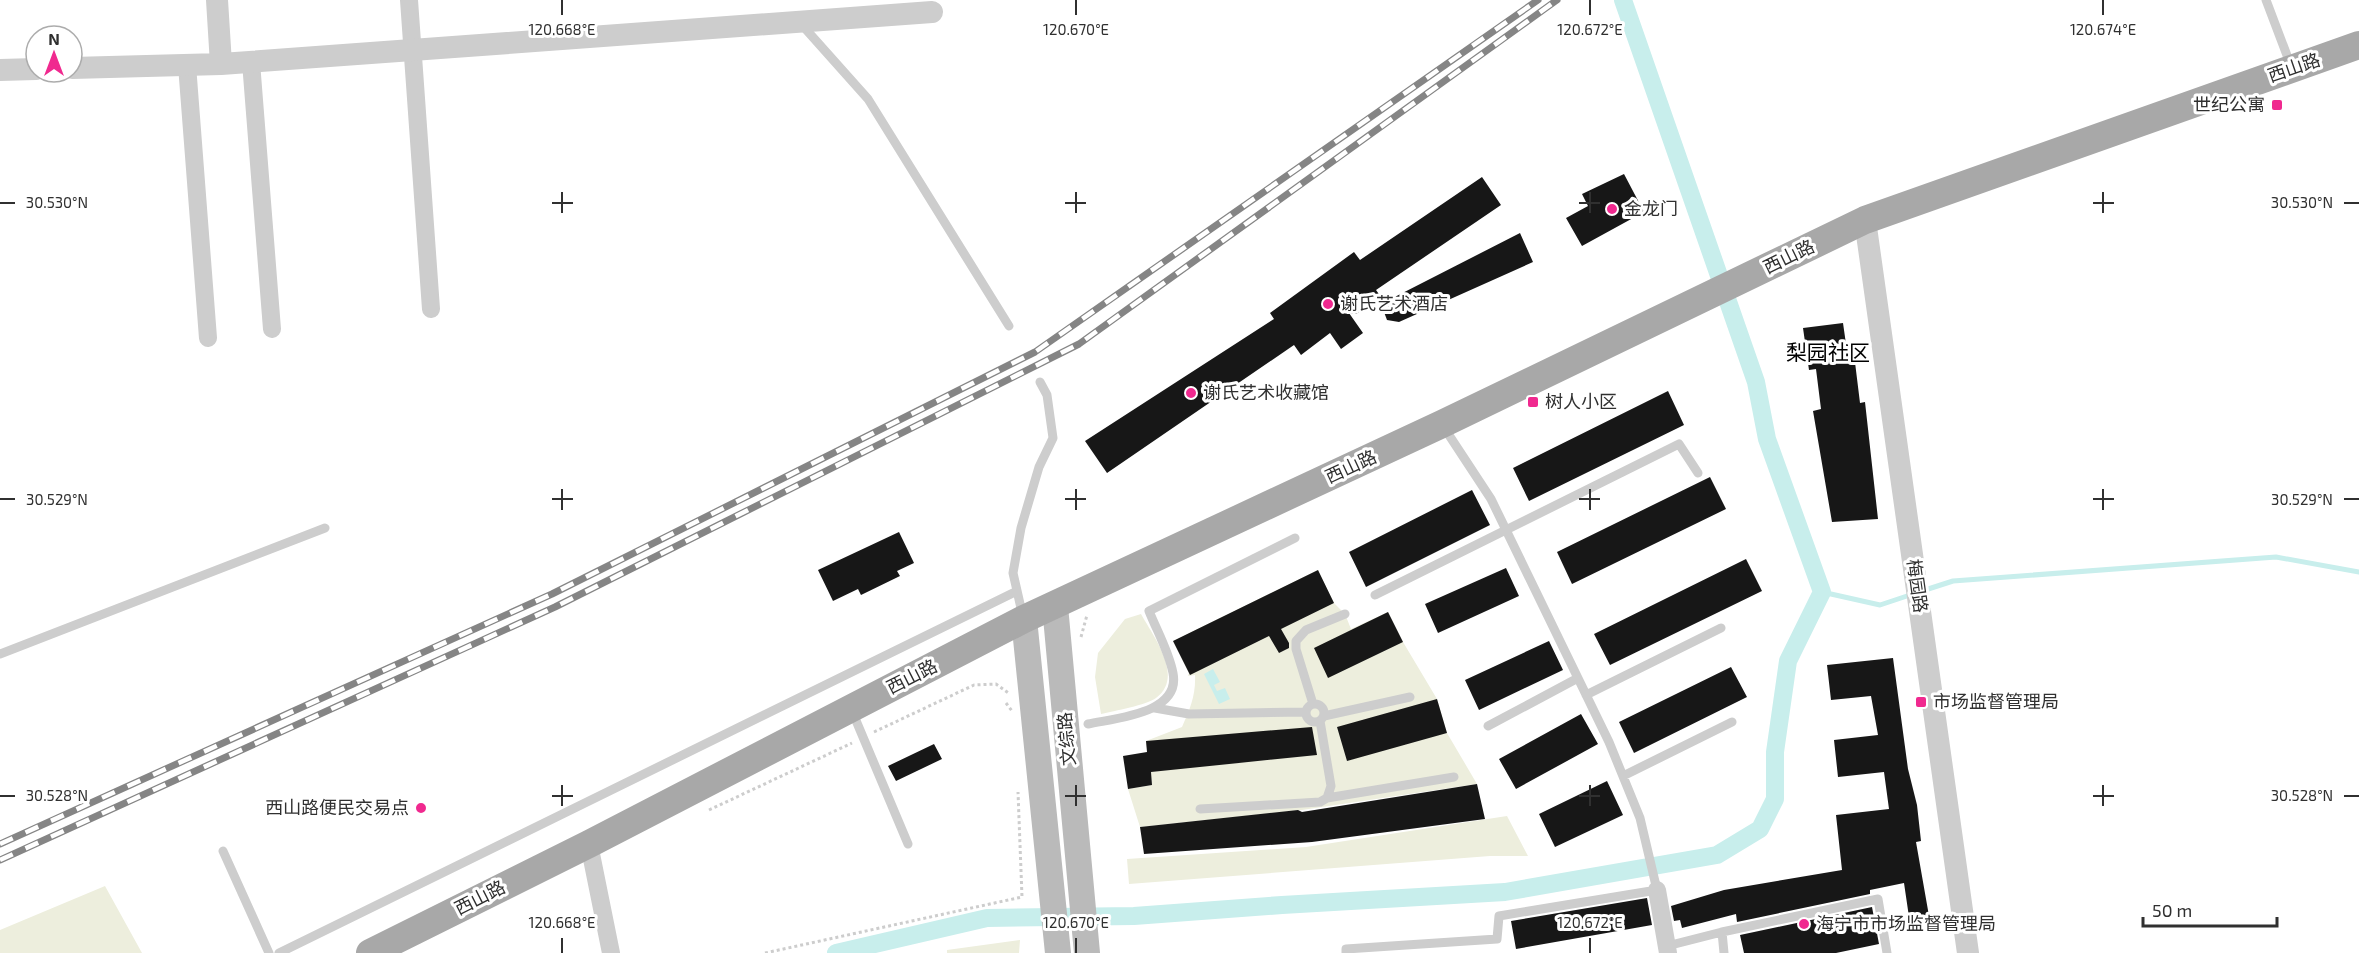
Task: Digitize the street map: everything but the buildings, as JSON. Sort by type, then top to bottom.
[{"type":"main road","name":"西山路","points":[[370,953],[589,844],[1024,619],[1442,424],[1865,220],[2359,45]]},
{"type":"main road","name":"文综路","points":[[1055,606],[1087,950]]},
{"type":"main road","points":[[1024,619],[1058,953]]},
{"type":"street","points":[[217,0],[221,64]]},
{"type":"street","points":[[409,0],[431,309]]},
{"type":"street","points":[[84,68],[221,64],[932,12]]},
{"type":"street","points":[[251,62],[272,329]]},
{"type":"street","points":[[187,65],[208,338]]},
{"type":"street","points":[[0,70],[24,69]]},
{"type":"street","name":"梅园路","points":[[1865,220],[1968,953]]},
{"type":"street","points":[[589,844],[612,953]]},
{"type":"street","points":[[1657,890],[1668,949]]},
{"type":"lane","points":[[2266,0],[2292,69]]},
{"type":"lane","points":[[800,22],[868,99],[1009,326]]},
{"type":"lane","points":[[1024,619],[1013,573],[1020,528],[1039,467],[1053,438],[1047,396],[1040,382]]},
{"type":"lane","points":[[1346,953],[1346,949],[1497,939],[1499,916],[1657,890],[1643,830],[1623,776],[1586,694],[1491,499],[1442,424]]},
{"type":"lane","points":[[1375,596],[1679,444],[1698,473]]},
{"type":"lane","points":[[0,654],[325,528]]},
{"type":"lane","points":[[1088,724],[1155,708],[1166,700],[1172,688],[1173,674],[1149,611],[1295,538]]},
{"type":"lane","points":[[279,953],[1017,591]]},
{"type":"lane","points":[[1313,704],[1296,649],[1296,640],[1306,630],[1345,614]]},
{"type":"lane","points":[[1586,694],[1720,628]]},
{"type":"lane","points":[[1488,726],[1578,678]]},
{"type":"lane","points":[[1305,712],[1311,722],[1410,697]]},
{"type":"lane","points":[[1305,712],[1313,704]]},
{"type":"lane","points":[[1313,704],[1322,707],[1331,786],[1327,798]]},
{"type":"lane","points":[[851,708],[908,844]]},
{"type":"lane","points":[[1155,708],[1189,714],[1305,712]]},
{"type":"lane","points":[[1623,776],[1732,722]]},
{"type":"lane","points":[[1200,809],[1320,802],[1327,798],[1454,777]]},
{"type":"lane","points":[[223,850],[269,953]]},
{"type":"lane","points":[[1668,949],[1722,932],[1878,899],[1887,953]]},
{"type":"lane","points":[[1722,932],[1724,953]]},
{"type":"lane","points":[[1454,941],[1454,953]]},
{"type":"path","points":[[1006,703],[1012,712]]},
{"type":"path","points":[[765,953],[1022,897],[1018,790]]},
{"type":"green space","points":[[1318,570],[1334,603],[1345,614],[1351,629],[1388,612],[1437,699],[1447,733],[1477,784],[1302,810],[1140,827],[1128,789],[1152,785],[1146,741],[1182,727],[1193,695],[1195,675],[1188,676],[1189,673],[1173,641]]},
{"type":"green space","points":[[1141,614],[1164,656],[1168,679],[1164,689],[1156,698],[1145,703],[1101,714],[1095,677],[1098,653],[1125,619]]},
{"type":"green space","points":[[1507,816],[1528,856],[1490,856],[1129,884],[1127,859],[1306,847]]},
{"type":"green space","points":[[105,886],[142,953],[0,953],[0,930]]},
{"type":"green space","points":[[1020,940],[1019,953],[947,953],[947,950]]},
{"type":"water","points":[[1213,669],[1220,682],[1214,685],[1217,691],[1225,688],[1230,699],[1219,704],[1204,674]]},
{"type":"waterway","points":[[836,953],[987,918],[1134,916],[1505,892],[1717,855],[1760,829],[1775,799],[1775,752],[1788,661],[1822,592],[1767,439],[1756,382],[1623,0]]},
{"type":"waterway","points":[[1922,591],[1953,581],[2276,557],[2359,572]]},
{"type":"waterway","points":[[1822,592],[1880,605],[1913,594]]},
{"type":"railway","points":[[0,844],[552,594],[1035,352],[1538,0]]},
{"type":"railway","points":[[0,860],[555,607],[1079,344],[1557,0]]},
{"type":"place","name":"世纪公寓","points":[[2277,105]]},
{"type":"place","name":"金龙门","points":[[1612,209]]},
{"type":"place","name":"谢氏艺术酒店","points":[[1328,304]]},
{"type":"place","name":"谢氏艺术收藏馆","points":[[1191,393]]},
{"type":"place","name":"树人小区","points":[[1533,402]]},
{"type":"place","name":"市场监督管理局","points":[[1921,702]]},
{"type":"place","name":"西山路便民交易点","points":[[421,808]]},
{"type":"place","name":"海宁市市场监督管理局","points":[[1804,924]]},
{"type":"district","name":"梨园社区","points":[[1828,353]]}]
